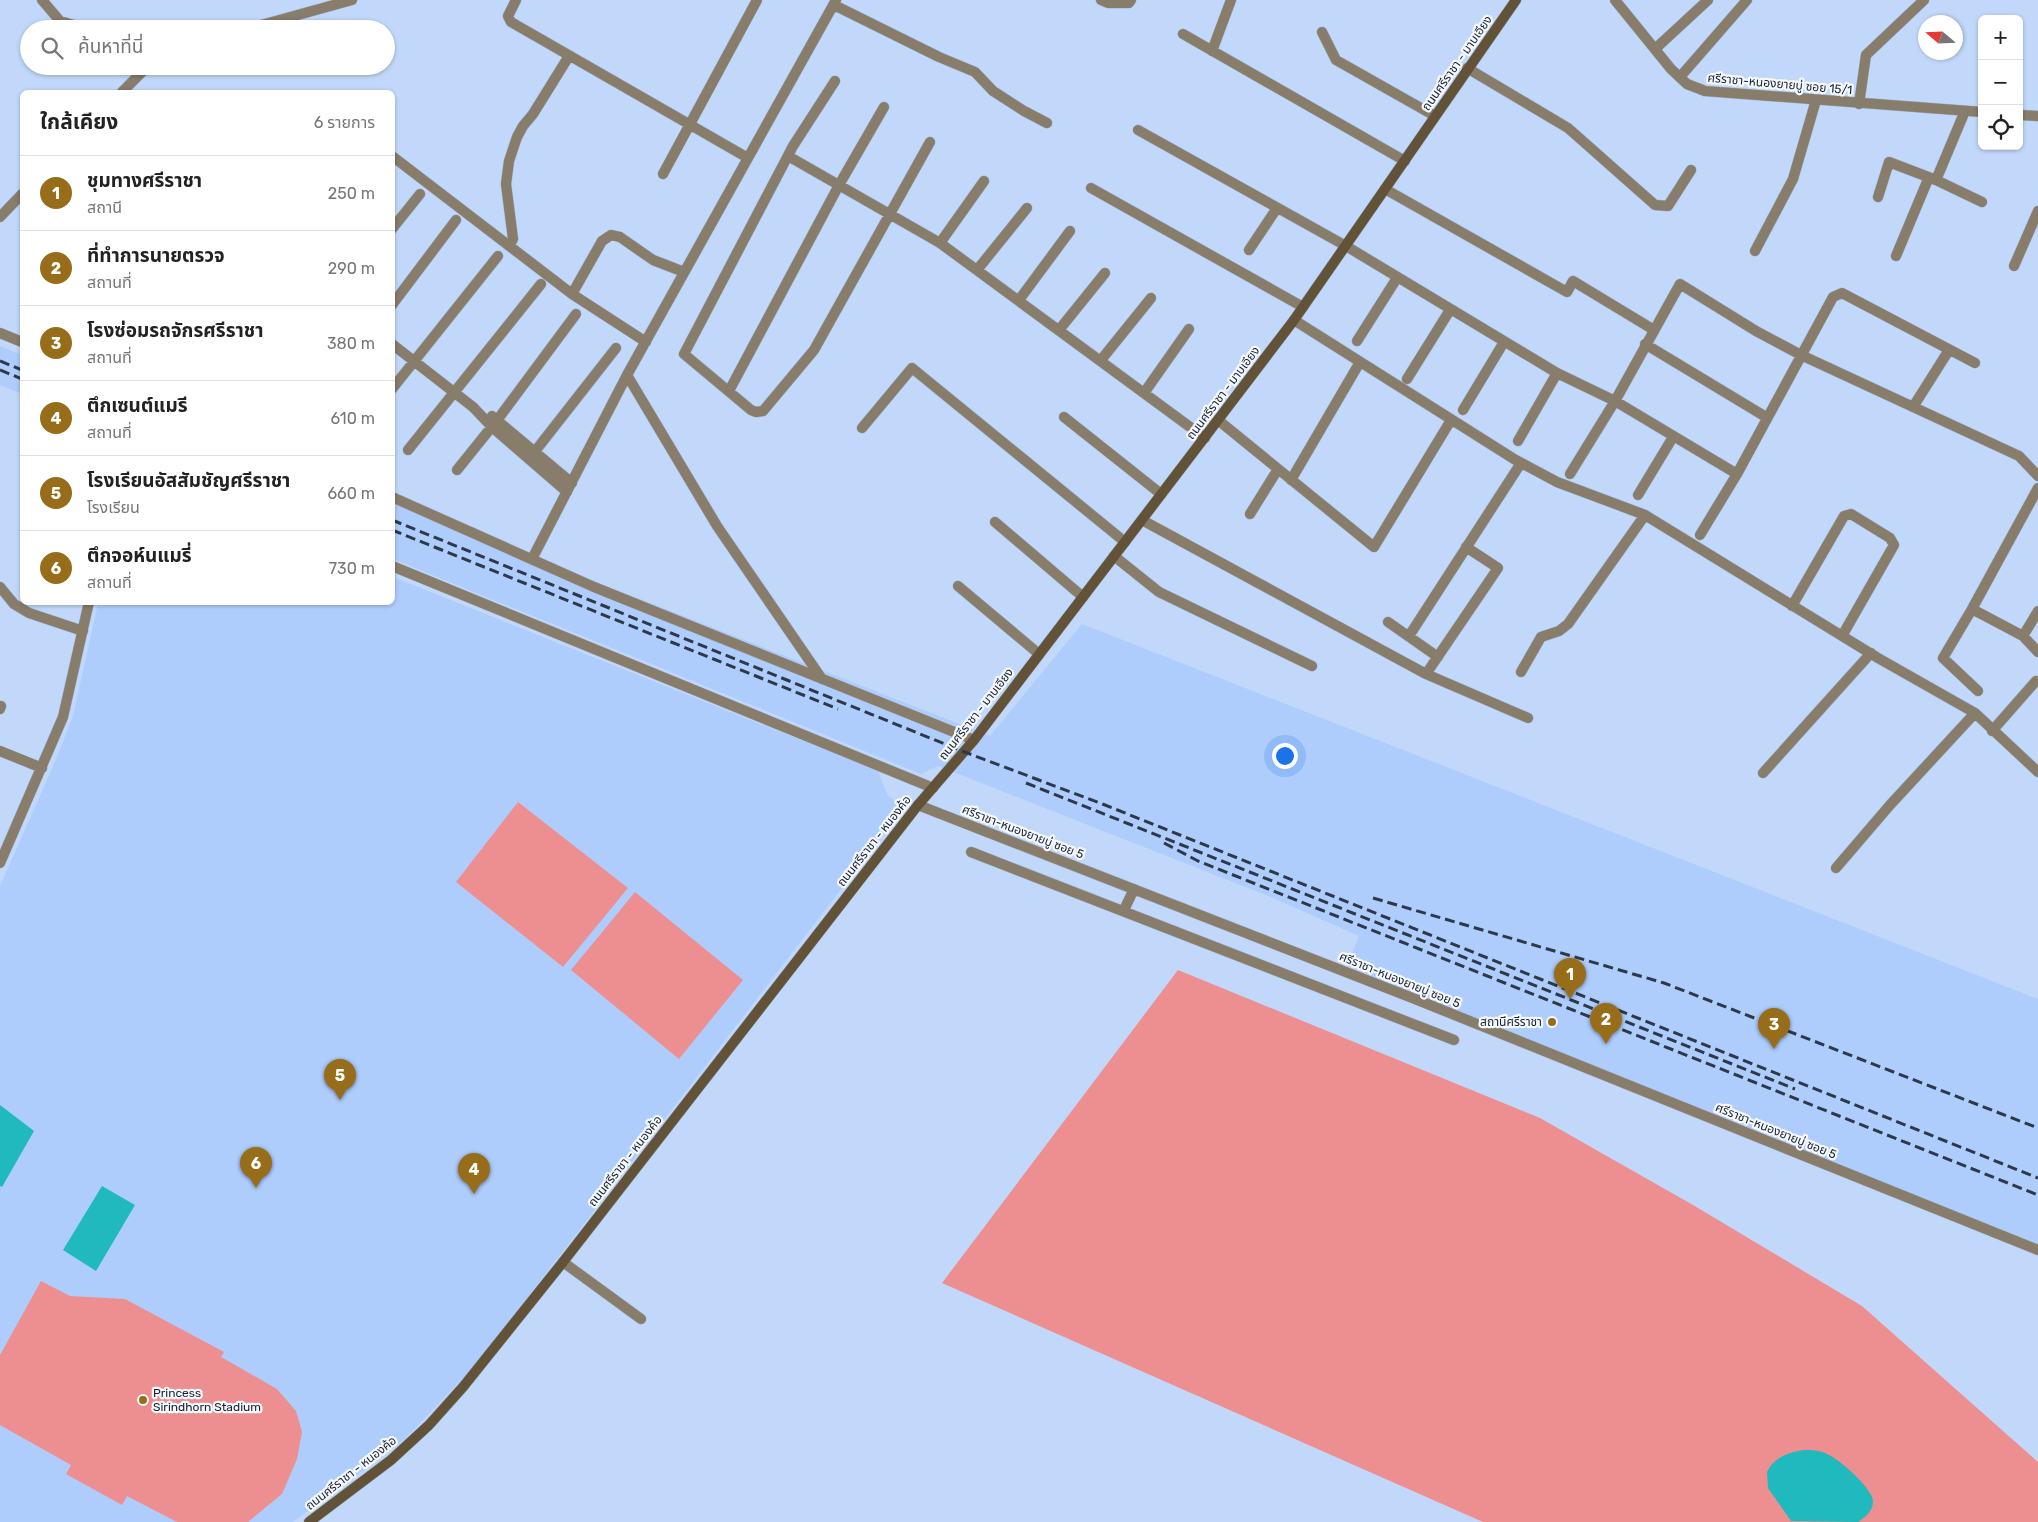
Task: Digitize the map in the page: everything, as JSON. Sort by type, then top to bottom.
[{"type":"main road","name":"ถนนศรีราชา - มาบเอียง","points":[[933,788],[974,740],[1294,320],[1516,0]]},
{"type":"main road","name":"ถนนศรีราชา - หนองค้อ","points":[[309,1522],[391,1460],[429,1424],[463,1387],[564,1262],[933,788]]},
{"type":"street","points":[[42,0],[59,20]]},
{"type":"street","points":[[280,20],[352,0]]},
{"type":"street","points":[[516,0],[508,16],[511,22],[748,158]]},
{"type":"street","points":[[663,174],[757,0]]},
{"type":"street","points":[[1101,0],[1108,3],[1129,3],[1131,0]]},
{"type":"street","points":[[1212,51],[1231,0]]},
{"type":"street","name":"ศรีราชา-หนองยายบู่ ซอย 15/1","points":[[1615,0],[1680,78],[1687,84],[1705,91],[1978,112]]},
{"type":"street","points":[[1655,49],[1708,0]]},
{"type":"street","points":[[1680,78],[1747,0]]},
{"type":"street","points":[[1859,104],[1866,55],[1924,0]]},
{"type":"street","points":[[532,559],[684,272],[835,2],[939,57],[975,72],[994,91],[1024,111],[1047,123]]},
{"type":"street","points":[[1322,32],[1336,60],[1435,116]]},
{"type":"street","points":[[1183,34],[1405,161]]},
{"type":"street","points":[[509,246],[513,239],[506,184],[509,161],[523,126],[533,114],[569,56]]},
{"type":"street","points":[[1467,68],[1568,128],[1655,205],[1668,206],[1691,170]]},
{"type":"street","points":[[124,90],[139,75]]},
{"type":"street","points":[[835,81],[788,156],[684,354],[751,410],[756,412],[762,411],[814,350],[930,142]]},
{"type":"street","points":[[1755,251],[1794,179],[1816,100]]},
{"type":"street","points":[[729,391],[839,186],[884,107]]},
{"type":"street","points":[[1896,256],[1965,111]]},
{"type":"street","points":[[2023,115],[2038,116]]},
{"type":"street","points":[[1138,130],[1346,246],[1557,373],[1615,401],[1737,474]]},
{"type":"street","points":[[788,156],[940,243],[1205,438]]},
{"type":"street","points":[[395,158],[572,294],[646,342]]},
{"type":"street","points":[[1878,197],[1889,162],[1933,178],[1982,202]]},
{"type":"street","points":[[940,243],[984,181]]},
{"type":"street","points":[[1091,188],[1303,307]]},
{"type":"street","points":[[1385,190],[1567,292],[1573,281],[1654,330]]},
{"type":"street","points":[[395,226],[420,194]]},
{"type":"street","points":[[0,217],[20,196]]},
{"type":"street","points":[[977,270],[1027,208]]},
{"type":"street","points":[[1249,250],[1277,208]]},
{"type":"street","points":[[2014,266],[2038,212]]},
{"type":"street","points":[[395,301],[456,220]]},
{"type":"street","points":[[1019,300],[1070,231]]},
{"type":"street","points":[[572,294],[602,241],[611,235],[620,237],[653,260],[684,272]]},
{"type":"street","points":[[395,385],[498,256]]},
{"type":"street","points":[[1059,330],[1104,273]]},
{"type":"street","points":[[1357,341],[1397,278]]},
{"type":"street","points":[[408,450],[541,284]]},
{"type":"street","points":[[1570,474],[1615,401],[1680,284],[1756,331],[1801,354],[2019,456],[2038,476]]},
{"type":"street","points":[[1700,536],[1737,474],[1766,417],[1833,297],[1842,293],[1975,363]]},
{"type":"street","points":[[1101,360],[1151,298]]},
{"type":"street","points":[[1407,379],[1450,310]]},
{"type":"street","points":[[457,470],[495,423],[576,314]]},
{"type":"street","points":[[1294,320],[1520,463],[1557,482],[1645,515],[1871,654],[1975,713],[2038,772]]},
{"type":"street","points":[[1144,393],[1189,329]]},
{"type":"street","points":[[0,333],[20,341]]},
{"type":"street","points":[[1463,410],[1504,342]]},
{"type":"street","points":[[1645,344],[1766,417]]},
{"type":"street","points":[[395,346],[495,423],[532,455],[567,492]]},
{"type":"street","points":[[532,455],[616,348]]},
{"type":"street","points":[[1913,407],[1949,350]]},
{"type":"street","points":[[1291,480],[1360,362]]},
{"type":"street","points":[[862,428],[912,368],[1125,542]]},
{"type":"street","points":[[1518,441],[1557,373]]},
{"type":"street","points":[[628,375],[717,526],[822,679]]},
{"type":"street","points":[[1064,417],[1161,494]]},
{"type":"street","points":[[1218,420],[1374,547],[1451,420]]},
{"type":"street","points":[[1638,495],[1674,436]]},
{"type":"street","points":[[532,455],[572,483]]},
{"type":"street","points":[[1408,636],[1520,463]]},
{"type":"street","points":[[1250,514],[1278,469]]},
{"type":"street","points":[[1978,691],[1943,658],[2038,488]]},
{"type":"street","points":[[395,498],[594,587],[974,740]]},
{"type":"street","points":[[1792,606],[1844,516],[1852,514],[1890,538],[1894,545],[1842,636]]},
{"type":"street","points":[[1521,672],[1541,637],[1559,631],[1568,624],[1645,515]]},
{"type":"street","points":[[1142,520],[1426,674],[1528,718]]},
{"type":"street","points":[[995,522],[1083,597]]},
{"type":"street","points":[[1426,674],[1498,568],[1466,547]]},
{"type":"street","points":[[1114,556],[1160,592],[1312,666]]},
{"type":"street","points":[[395,567],[933,788]]},
{"type":"street","points":[[958,586],[1039,654]]},
{"type":"street","points":[[2,592],[14,604],[29,613],[83,631]]},
{"type":"street","points":[[0,863],[64,717],[88,605]]},
{"type":"street","points":[[1972,609],[2023,636],[2038,652]]},
{"type":"street","points":[[2023,636],[2038,611]]},
{"type":"street","points":[[1388,622],[1438,656]]},
{"type":"street","points":[[1763,773],[1871,654]]},
{"type":"street","points":[[1992,730],[2036,681]]},
{"type":"street","points":[[1836,868],[1873,824],[1975,713]]},
{"type":"street","points":[[0,751],[42,768]]},
{"type":"street","name":"ศรีราชา-หนองยายบู่ ซอย 5","points":[[918,805],[1416,999],[2038,1250]]},
{"type":"street","points":[[971,852],[1454,1040]]},
{"type":"street","points":[[1124,910],[1134,889]]},
{"type":"street","points":[[564,1262],[641,1320]]},
{"type":"shaded area","points":[[0,346],[20,354],[20,393],[0,385]]},
{"type":"shaded area","points":[[395,503],[990,736],[1082,624],[2038,999],[2038,1244],[1347,966],[1359,936],[1266,895],[938,766],[921,774],[395,560]]},
{"type":"shaded area","points":[[395,578],[878,771],[888,796],[905,806],[514,1315],[464,1377],[404,1440],[293,1522],[0,1522],[0,886],[73,716],[98,605],[395,605]]},
{"type":"shaded area","points":[[518,802],[628,888],[563,967],[456,882]]},
{"type":"shaded area","points":[[635,892],[743,980],[679,1059],[571,970]]},
{"type":"shaded area","points":[[1178,970],[1540,1118],[1693,1205],[1862,1306],[2038,1462],[2038,1522],[1483,1522],[942,1283]]},
{"type":"shaded area","points":[[0,1105],[34,1131],[2,1187],[0,1186]]},
{"type":"shaded area","points":[[102,1186],[135,1205],[96,1271],[63,1250]]},
{"type":"shaded area","name":"Princess Sirindhorn Stadium","points":[[41,1281],[70,1296],[125,1299],[224,1352],[221,1357],[277,1389],[296,1411],[302,1432],[297,1459],[282,1494],[248,1522],[177,1522],[127,1496],[122,1505],[66,1474],[71,1465],[0,1425],[0,1355]]},
{"type":"shaded area","points":[[1804,1450],[1827,1454],[1859,1479],[1873,1501],[1873,1505],[1867,1515],[1858,1522],[1791,1521],[1768,1488],[1767,1472],[1773,1463],[1782,1456]]},
{"type":"railway","points":[[0,361],[20,369]]},
{"type":"railway","points":[[0,370],[20,378]]},
{"type":"railway","points":[[395,521],[962,751],[1105,805],[2038,1178]]},
{"type":"railway","points":[[395,531],[838,709]]},
{"type":"railway","points":[[1026,783],[1795,1089]]},
{"type":"railway","points":[[1164,843],[1198,861],[2038,1195]]},
{"type":"railway","points":[[1373,898],[1664,983],[2038,1128]]},
{"type":"place","name":"ชุมทางศรีราชา","points":[[1570,999]]},
{"type":"place","name":"สถานีศรีราชา","points":[[1552,1022]]},
{"type":"place","name":"ที่ทำการนายตรวจ","points":[[1606,1044]]},
{"type":"place","name":"โรงซ่อมรถจักรศรีราชา","points":[[1774,1049]]},
{"type":"place","name":"โรงเรียนอัสสัมชัญศรีราชา","points":[[340,1100]]},
{"type":"place","name":"ตึกจอห์นแมรี่","points":[[256,1188]]},
{"type":"place","name":"ตึกเซนต์แมรี","points":[[474,1194]]},
{"type":"place","name":"Princess Sirindhorn Stadium","points":[[143,1400]]}]
